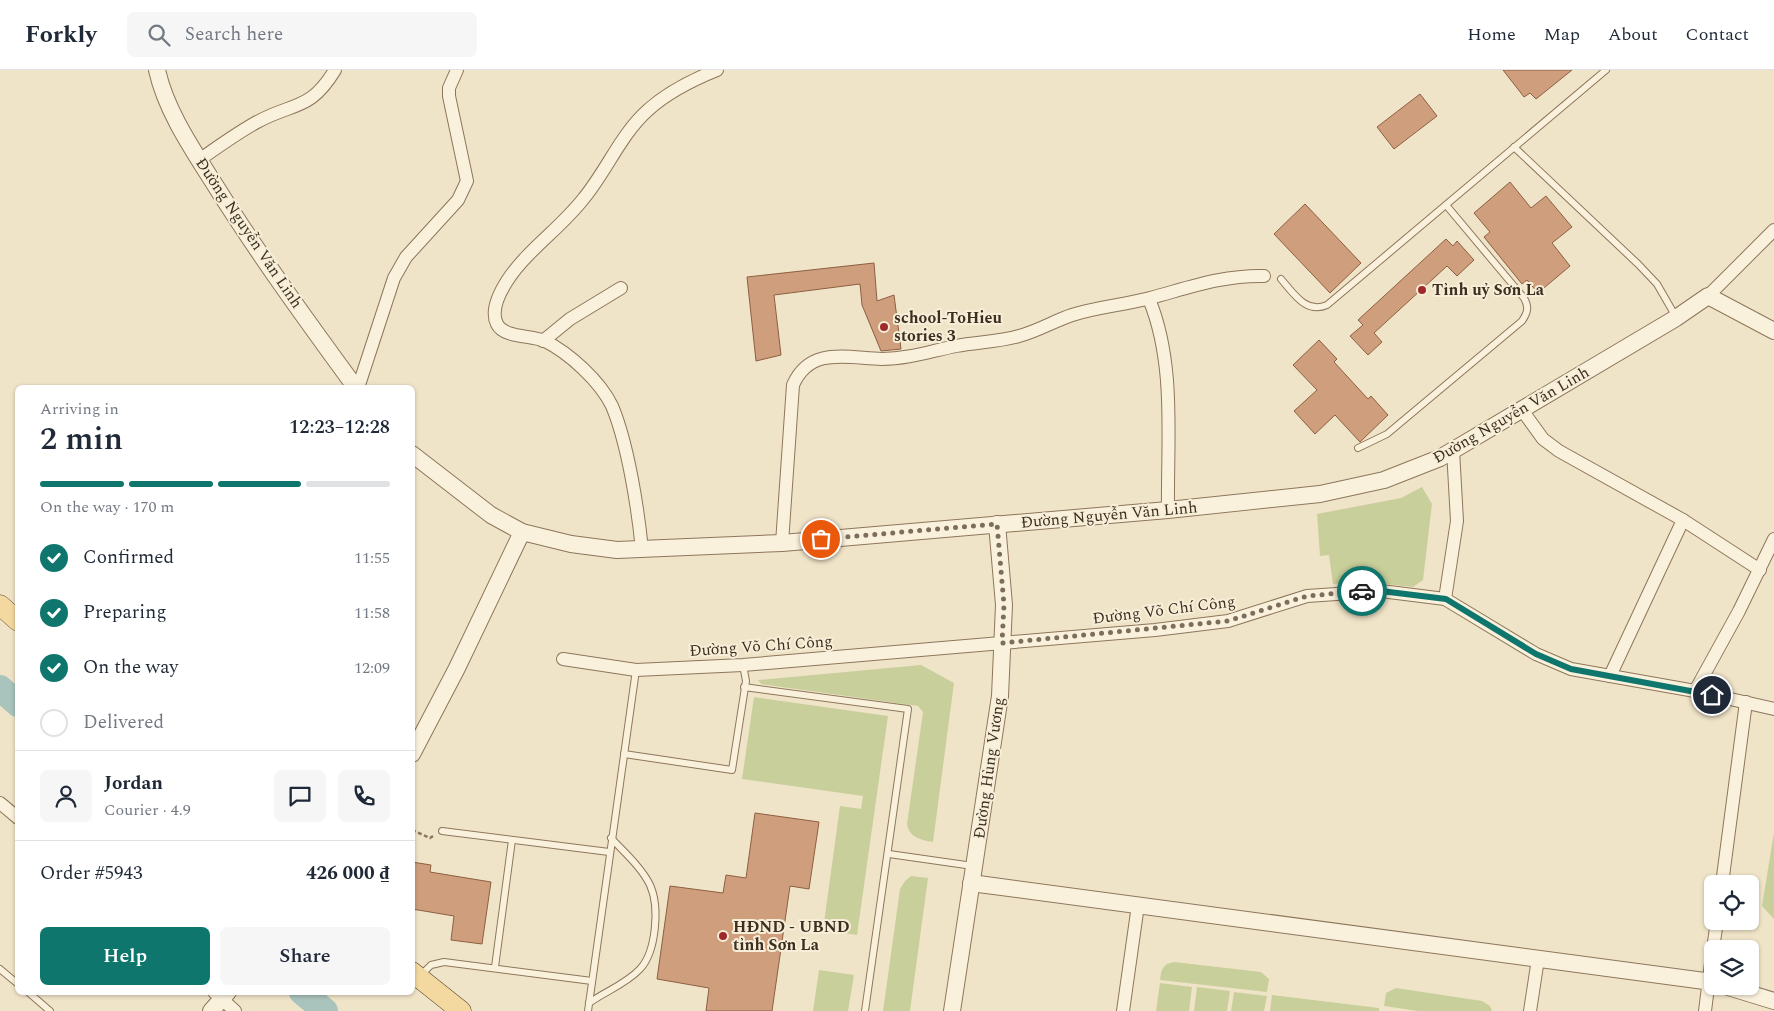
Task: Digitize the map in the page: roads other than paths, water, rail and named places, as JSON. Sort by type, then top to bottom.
[{"type":"main road","points":[[0,605],[15,618]]},
{"type":"main road","points":[[415,974],[461,1011]]},
{"type":"street","name":"Đường Nguyễn Văn Linh","points":[[157,70],[172,110],[199,160],[268,268],[355,385]]},
{"type":"street","points":[[199,160],[257,122],[306,103],[322,89],[335,70]]},
{"type":"street","points":[[358,385],[394,278],[406,257],[458,200],[467,181],[449,96],[449,88],[457,70]]},
{"type":"street","points":[[642,550],[637,508],[620,431],[611,405],[587,374],[554,346],[544,341],[504,331],[497,324],[495,306],[507,281],[584,199],[631,128],[647,111],[670,92],[716,70]]},
{"type":"street","points":[[1774,230],[1708,296],[1774,331]]},
{"type":"street","points":[[782,543],[793,385],[798,373],[808,363],[827,358],[901,359],[968,344],[1019,336],[1074,314],[1149,299],[1211,280],[1264,276]]},
{"type":"street","points":[[544,341],[570,319],[621,288]]},
{"type":"street","name":"Đường Nguyễn Văn Linh","points":[[415,456],[491,515],[522,532],[571,544],[617,550],[782,543],[1168,510],[1349,490],[1384,480],[1454,450],[1676,318],[1708,296]]},
{"type":"street","points":[[1149,299],[1159,322],[1166,370],[1168,510]]},
{"type":"street","points":[[1522,410],[1543,439],[1559,451],[1683,520],[1760,570]]},
{"type":"street","points":[[1446,599],[1457,521],[1454,450]]},
{"type":"street","points":[[1610,676],[1683,520]]},
{"type":"street","name":"Đường Hùng Vương","points":[[952,1011],[1000,696],[1004,605],[997,524]]},
{"type":"street","points":[[415,748],[457,668],[522,532]]},
{"type":"street","points":[[1695,691],[1760,570],[1774,539]]},
{"type":"street","name":"Đường Võ Chí Công","points":[[563,659],[636,670],[743,665],[1228,621],[1307,596],[1381,591],[1446,599],[1536,654],[1571,669],[1695,691],[1774,709]]},
{"type":"street","points":[[1723,875],[1746,702]]},
{"type":"street","points":[[0,803],[15,816]]},
{"type":"street","points":[[971,883],[1704,981]]},
{"type":"street","points":[[1123,1011],[1138,906]]},
{"type":"street","points":[[1530,1011],[1538,959]]},
{"type":"street","points":[[1705,1011],[1708,995]]},
{"type":"street","points":[[1757,995],[1774,1000]]},
{"type":"street","points":[[219,999],[234,1011]]},
{"type":"lane","points":[[1281,279],[1305,305],[1314,309],[1327,305],[1606,70]]},
{"type":"lane","points":[[1514,147],[1657,284],[1676,318]]},
{"type":"lane","points":[[1358,448],[1387,434],[1522,321],[1527,313],[1528,305],[1524,298],[1446,205]]},
{"type":"lane","points":[[624,754],[732,770],[744,687],[743,665]]},
{"type":"lane","points":[[588,1011],[636,670]]},
{"type":"lane","points":[[744,687],[908,709],[889,854],[865,1011]]},
{"type":"lane","points":[[442,831],[609,852]]},
{"type":"lane","points":[[589,1003],[623,983],[641,968],[653,941],[656,909],[650,885],[612,838]]},
{"type":"lane","points":[[495,967],[512,840]]},
{"type":"lane","points":[[889,854],[974,866]]},
{"type":"lane","points":[[415,974],[431,965],[444,962],[495,967],[592,981]]},
{"type":"lane","points":[[0,969],[15,982]]},
{"type":"lane","points":[[31,995],[50,1011]]},
{"type":"waterway","points":[[0,688],[15,701]]},
{"type":"waterway","points":[[306,995],[325,1011]]},
{"type":"place","name":"Tỉnh uỷ Sơn La","points":[[1422,290]]},
{"type":"place","name":"school-ToHieu stories 3","points":[[884,327]]},
{"type":"place","name":"HĐND - UBND tỉnh Sơn La","points":[[723,936]]}]
